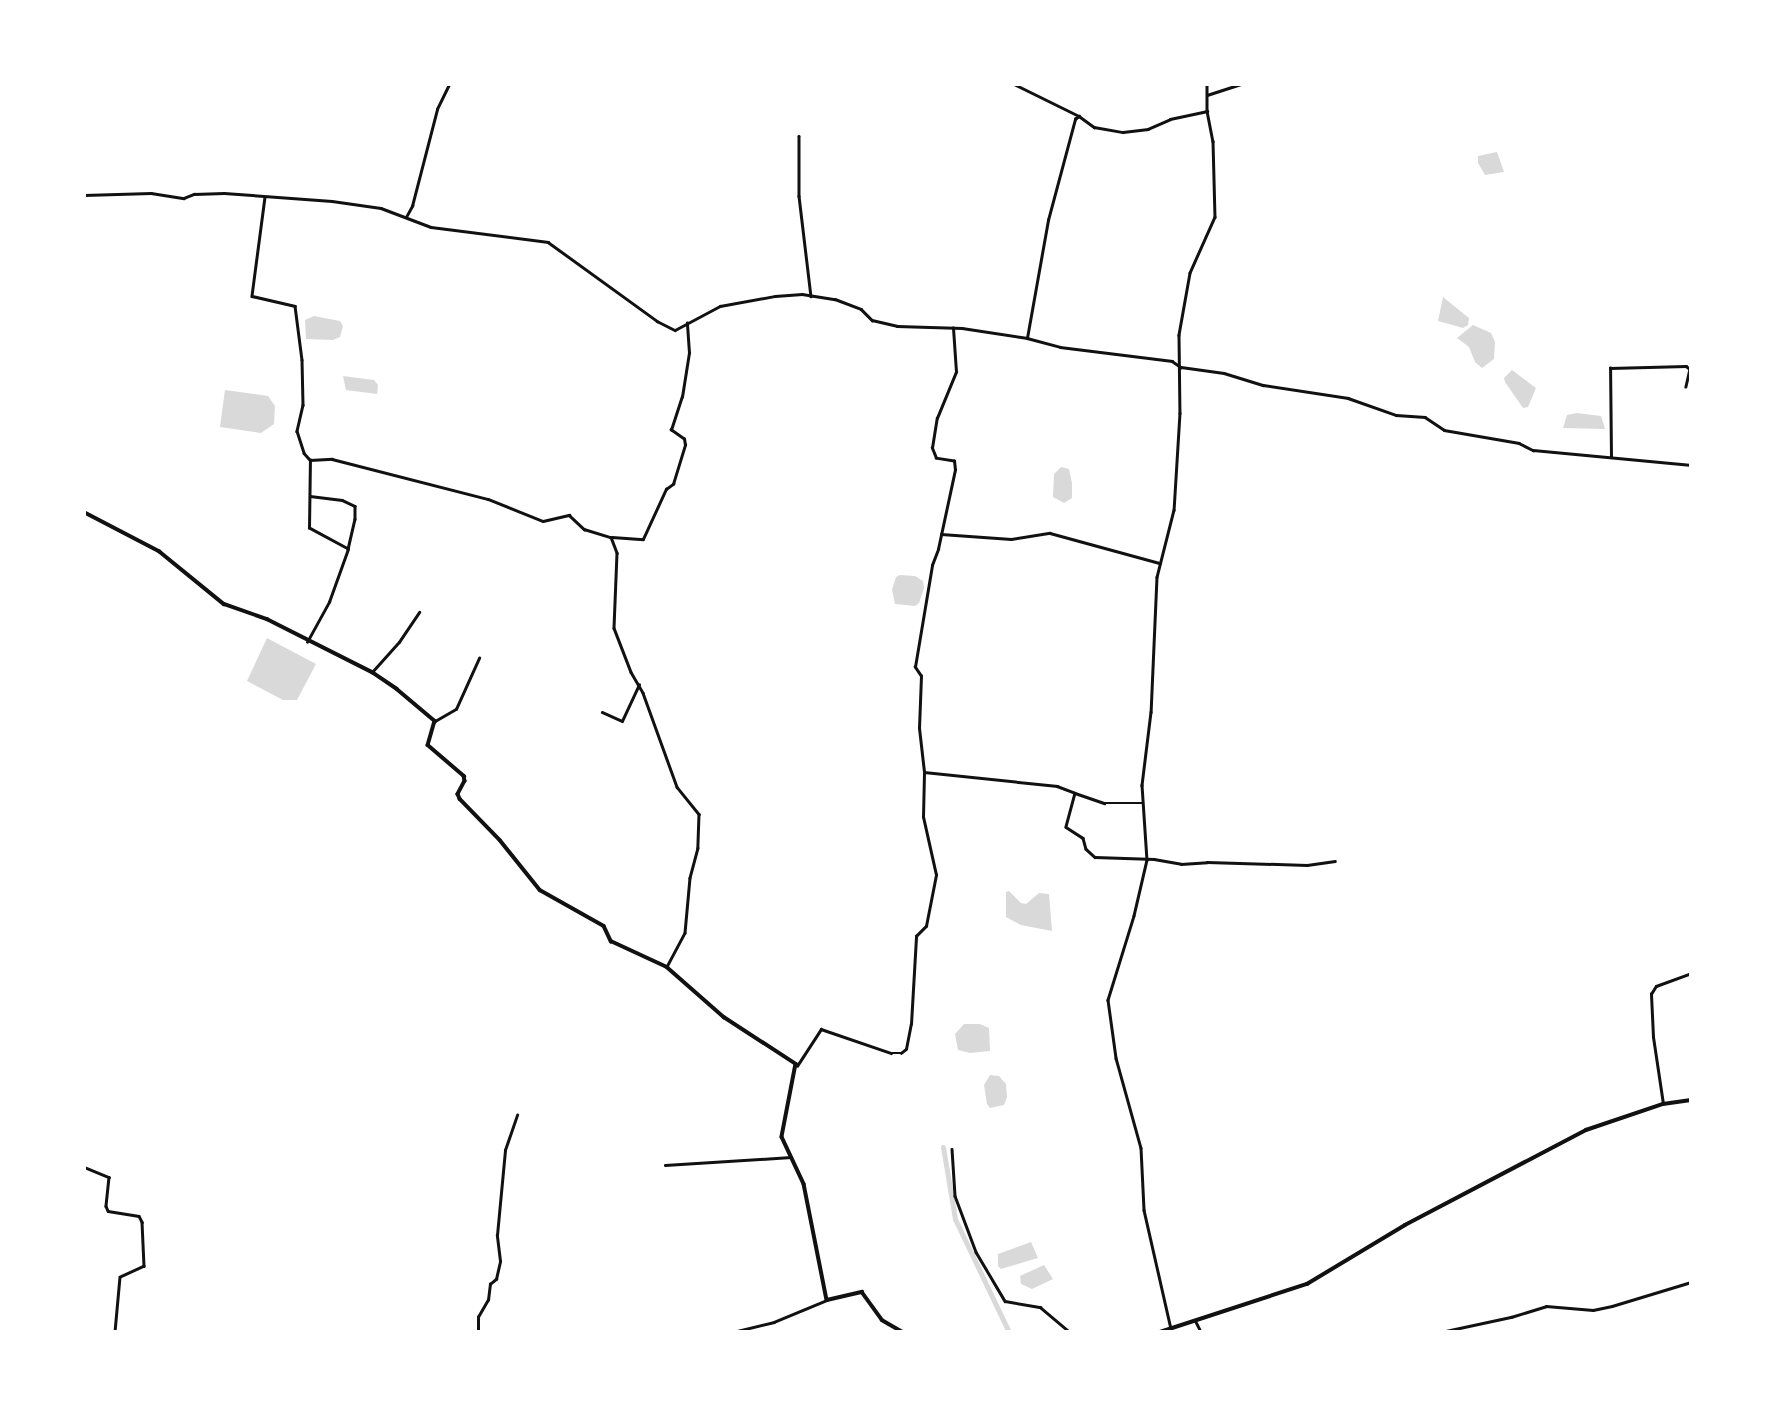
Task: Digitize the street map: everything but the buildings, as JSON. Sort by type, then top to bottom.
[{"type":"street","points":[[406,216],[412,206],[437,109],[449,84]]},
{"type":"street","points":[[1014,84],[1079,116],[1094,127],[1124,132],[1148,129],[1170,119],[1207,111]]},
{"type":"street","points":[[1171,1329],[1144,1210],[1141,1148],[1116,1058],[1108,1000],[1134,916],[1147,860],[1142,803],[1151,712],[1157,578],[1174,510],[1180,335],[1190,273],[1215,217],[1213,141],[1207,111],[1207,84]]},
{"type":"street","points":[[1207,95],[1241,84]]},
{"type":"street","points":[[1027,338],[1053,199],[1070,131],[1079,116]]},
{"type":"street","points":[[799,136],[799,196],[811,296]]},
{"type":"street","points":[[84,195],[152,193],[184,198],[204,194],[357,204],[406,216],[417,224],[431,227],[548,242],[665,327],[675,330],[720,306],[742,300],[811,296],[835,299],[861,309],[872,320],[897,326],[953,328],[1027,338],[1060,347],[1172,361],[1181,367],[1224,373],[1263,385],[1348,398],[1396,415],[1426,417],[1444,430],[1519,443],[1534,450],[1691,465]]},
{"type":"street","points":[[265,197],[253,296],[287,302],[296,309],[303,360],[303,405],[297,432],[300,444],[310,460],[309,528],[348,549]]},
{"type":"street","points":[[310,460],[332,459],[488,499],[543,521],[569,515],[584,529],[611,537],[643,539],[656,517],[665,492],[673,484],[685,445],[684,439],[671,430],[682,397],[689,353],[687,323]]},
{"type":"street","points":[[827,1300],[804,1184],[782,1137],[797,1066],[803,1060],[815,1034],[821,1029],[891,1053],[901,1053],[906,1049],[911,1024],[916,936],[926,926],[936,875],[924,828],[924,772],[919,728],[921,676],[915,667],[915,658],[932,565],[955,465],[951,459],[936,458],[932,438],[956,372],[953,328]]},
{"type":"street","points":[[1611,457],[1610,368],[1689,367],[1686,387]]},
{"type":"street","points":[[307,642],[329,602],[348,549],[355,519],[355,506],[342,500],[310,496]]},
{"type":"street","points":[[84,512],[159,551],[224,604],[267,619],[307,642],[372,673],[435,722]]},
{"type":"street","points":[[941,534],[1012,540],[1050,533],[1159,563]]},
{"type":"street","points":[[611,537],[617,552],[618,566],[614,628],[639,685],[677,787],[699,814],[701,825],[690,878],[685,933],[667,967]]},
{"type":"street","points":[[372,673],[400,642],[419,612]]},
{"type":"street","points":[[479,658],[456,709],[435,722],[428,745],[464,776],[458,797],[500,840],[530,880],[556,901],[604,926],[611,941],[667,967],[724,1017],[797,1066]]},
{"type":"street","points":[[602,712],[622,721],[639,685]]},
{"type":"street","points":[[924,772],[1057,786],[1104,803],[1142,803]]},
{"type":"street","points":[[1075,793],[1066,827],[1083,838],[1086,849],[1095,857],[1181,864],[1207,862],[1307,865],[1335,860]]},
{"type":"street","points":[[1663,1104],[1653,1037],[1651,994],[1656,986],[1691,973]]},
{"type":"street","points":[[1160,1332],[1307,1284],[1405,1225],[1586,1130],[1663,1104],[1691,1100]]},
{"type":"street","points":[[478,1332],[478,1317],[488,1300],[490,1284],[496,1279],[500,1261],[497,1235],[505,1150],[517,1115]]},
{"type":"street","points":[[952,1149],[956,1196],[976,1252],[1005,1301],[1040,1307],[1070,1332]]},
{"type":"street","points":[[665,1165],[791,1157]]},
{"type":"street","points":[[84,1167],[109,1177],[108,1211],[139,1216],[142,1222],[144,1266],[120,1277],[115,1332]]},
{"type":"street","points":[[1441,1332],[1511,1317],[1546,1306],[1581,1306],[1593,1310],[1691,1282]]},
{"type":"street","points":[[733,1332],[774,1322],[827,1300],[863,1292],[882,1320],[903,1332]]},
{"type":"street","points":[[1195,1320],[1201,1332]]},
{"type":"shaded area","points":[[1497,152],[1504,172],[1485,175],[1478,163],[1478,156]]},
{"type":"shaded area","points":[[1443,297],[1469,318],[1468,325],[1463,328],[1438,321]]},
{"type":"shaded area","points":[[314,316],[340,321],[343,326],[340,337],[333,340],[306,339],[305,320]]},
{"type":"shaded area","points":[[1473,325],[1491,333],[1495,342],[1494,359],[1482,368],[1475,362],[1469,347],[1457,338]]},
{"type":"shaded area","points":[[1512,370],[1536,388],[1528,407],[1523,408],[1505,382],[1504,378]]},
{"type":"shaded area","points":[[343,376],[374,380],[378,385],[377,394],[346,390]]},
{"type":"shaded area","points":[[225,390],[268,396],[275,406],[274,424],[261,433],[220,427]]},
{"type":"shaded area","points":[[1577,413],[1601,416],[1605,429],[1563,428],[1567,415]]},
{"type":"shaded area","points":[[1061,467],[1069,469],[1072,483],[1072,498],[1064,503],[1053,497],[1054,474]]},
{"type":"shaded area","points":[[915,576],[923,581],[924,588],[919,603],[915,606],[895,604],[892,590],[896,577]]},
{"type":"shaded area","points":[[267,638],[316,664],[297,700],[283,700],[247,681]]},
{"type":"shaded area","points":[[1009,891],[1021,903],[1026,904],[1039,893],[1049,894],[1052,931],[1021,925],[1006,917],[1006,892]]},
{"type":"shaded area","points":[[964,1024],[980,1024],[989,1028],[990,1051],[970,1053],[958,1050],[955,1034]]},
{"type":"shaded area","points":[[990,1075],[999,1076],[1006,1084],[1007,1097],[1004,1105],[990,1108],[987,1104],[984,1085]]},
{"type":"shaded area","points":[[1031,1242],[1038,1258],[1001,1269],[998,1266],[998,1254]]},
{"type":"shaded area","points":[[1044,1265],[1053,1279],[1032,1289],[1021,1284],[1020,1276]]},
{"type":"waterway","points":[[943,1147],[955,1219],[1009,1332]]}]
